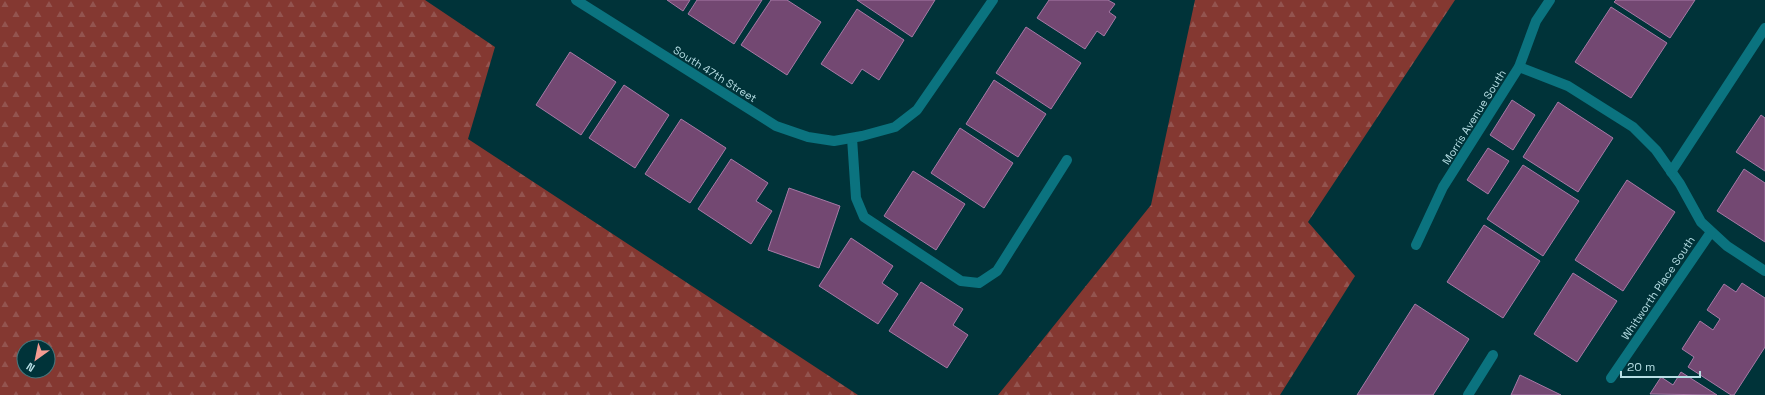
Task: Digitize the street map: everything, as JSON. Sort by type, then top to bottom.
[{"type":"street","name":"South 47th Street","points":[[576,0],[776,126],[815,138],[834,141],[895,127],[917,110],[993,0]]},
{"type":"street","name":"Morris Avenue South","points":[[1416,245],[1444,187],[1519,67],[1536,21],[1550,0]]},
{"type":"street","points":[[1672,172],[1765,28]]},
{"type":"street","points":[[1519,67],[1568,86],[1633,126],[1656,150],[1672,172],[1701,222],[1727,246],[1765,271]]},
{"type":"street","points":[[852,138],[856,198],[864,217],[961,281],[979,284],[997,271],[1068,160]]},
{"type":"street","name":"Whitworth Place South","points":[[1611,378],[1711,232]]},
{"type":"street","points":[[1468,395],[1493,355]]},
{"type":"green space","points":[[0,0],[425,0],[495,47],[468,139],[858,395],[0,395]]},
{"type":"green space","points":[[1195,0],[1455,0],[1308,222],[1355,276],[1280,395],[998,395],[1151,205]]},
{"type":"building","points":[[667,0],[690,0],[683,11]]},
{"type":"building","points":[[697,0],[762,0],[734,44],[688,14]]},
{"type":"building","points":[[771,0],[787,0],[821,22],[787,75],[741,45]]},
{"type":"building","points":[[857,0],[935,0],[912,37]]},
{"type":"building","points":[[1049,0],[1108,0],[1115,4],[1109,12],[1116,17],[1104,36],[1097,31],[1085,49],[1037,18]]},
{"type":"building","points":[[1616,0],[1695,0],[1670,38],[1614,2]]},
{"type":"building","points":[[1611,7],[1667,43],[1631,98],[1575,62]]},
{"type":"building","points":[[857,9],[904,40],[879,80],[862,69],[852,84],[821,64]]},
{"type":"building","points":[[1026,27],[1081,63],[1051,109],[996,73]]},
{"type":"building","points":[[570,52],[616,82],[581,135],[536,105]]},
{"type":"building","points":[[994,80],[1046,114],[1018,157],[966,124]]},
{"type":"building","points":[[624,85],[669,115],[635,168],[589,138]]},
{"type":"building","points":[[1512,100],[1535,115],[1513,150],[1490,135]]},
{"type":"building","points":[[1558,102],[1613,138],[1578,192],[1523,157]]},
{"type":"building","points":[[1761,115],[1765,118],[1765,171],[1736,152]]},
{"type":"building","points":[[681,119],[726,148],[690,203],[645,174]]},
{"type":"building","points":[[960,128],[1013,163],[984,208],[931,173]]},
{"type":"building","points":[[1488,148],[1509,161],[1488,194],[1467,180]]},
{"type":"building","points":[[731,159],[768,183],[756,201],[772,211],[751,244],[698,209]]},
{"type":"building","points":[[1523,165],[1579,201],[1543,256],[1487,219]]},
{"type":"building","points":[[1744,169],[1765,183],[1765,242],[1717,211]]},
{"type":"building","points":[[913,171],[965,204],[936,250],[884,216]]},
{"type":"building","points":[[1627,180],[1675,212],[1623,291],[1575,260]]},
{"type":"building","points":[[789,188],[840,206],[819,268],[768,250]]},
{"type":"building","points":[[1484,225],[1540,261],[1503,318],[1447,282]]},
{"type":"building","points":[[851,238],[893,266],[882,283],[898,294],[878,324],[819,286]]},
{"type":"building","points":[[1573,273],[1617,301],[1577,362],[1534,334]]},
{"type":"building","points":[[921,282],[963,309],[953,325],[968,335],[947,368],[889,331]]},
{"type":"building","points":[[1742,283],[1765,298],[1765,347],[1734,395],[1731,395],[1688,367],[1694,357],[1682,349],[1700,321],[1713,330],[1720,319],[1707,310],[1724,284],[1736,292]]},
{"type":"building","points":[[1415,304],[1469,339],[1433,395],[1357,395]]},
{"type":"building","points":[[1681,372],[1717,395],[1650,394],[1661,377],[1673,385]]},
{"type":"building","points":[[1520,375],[1561,395],[1511,395]]}]
